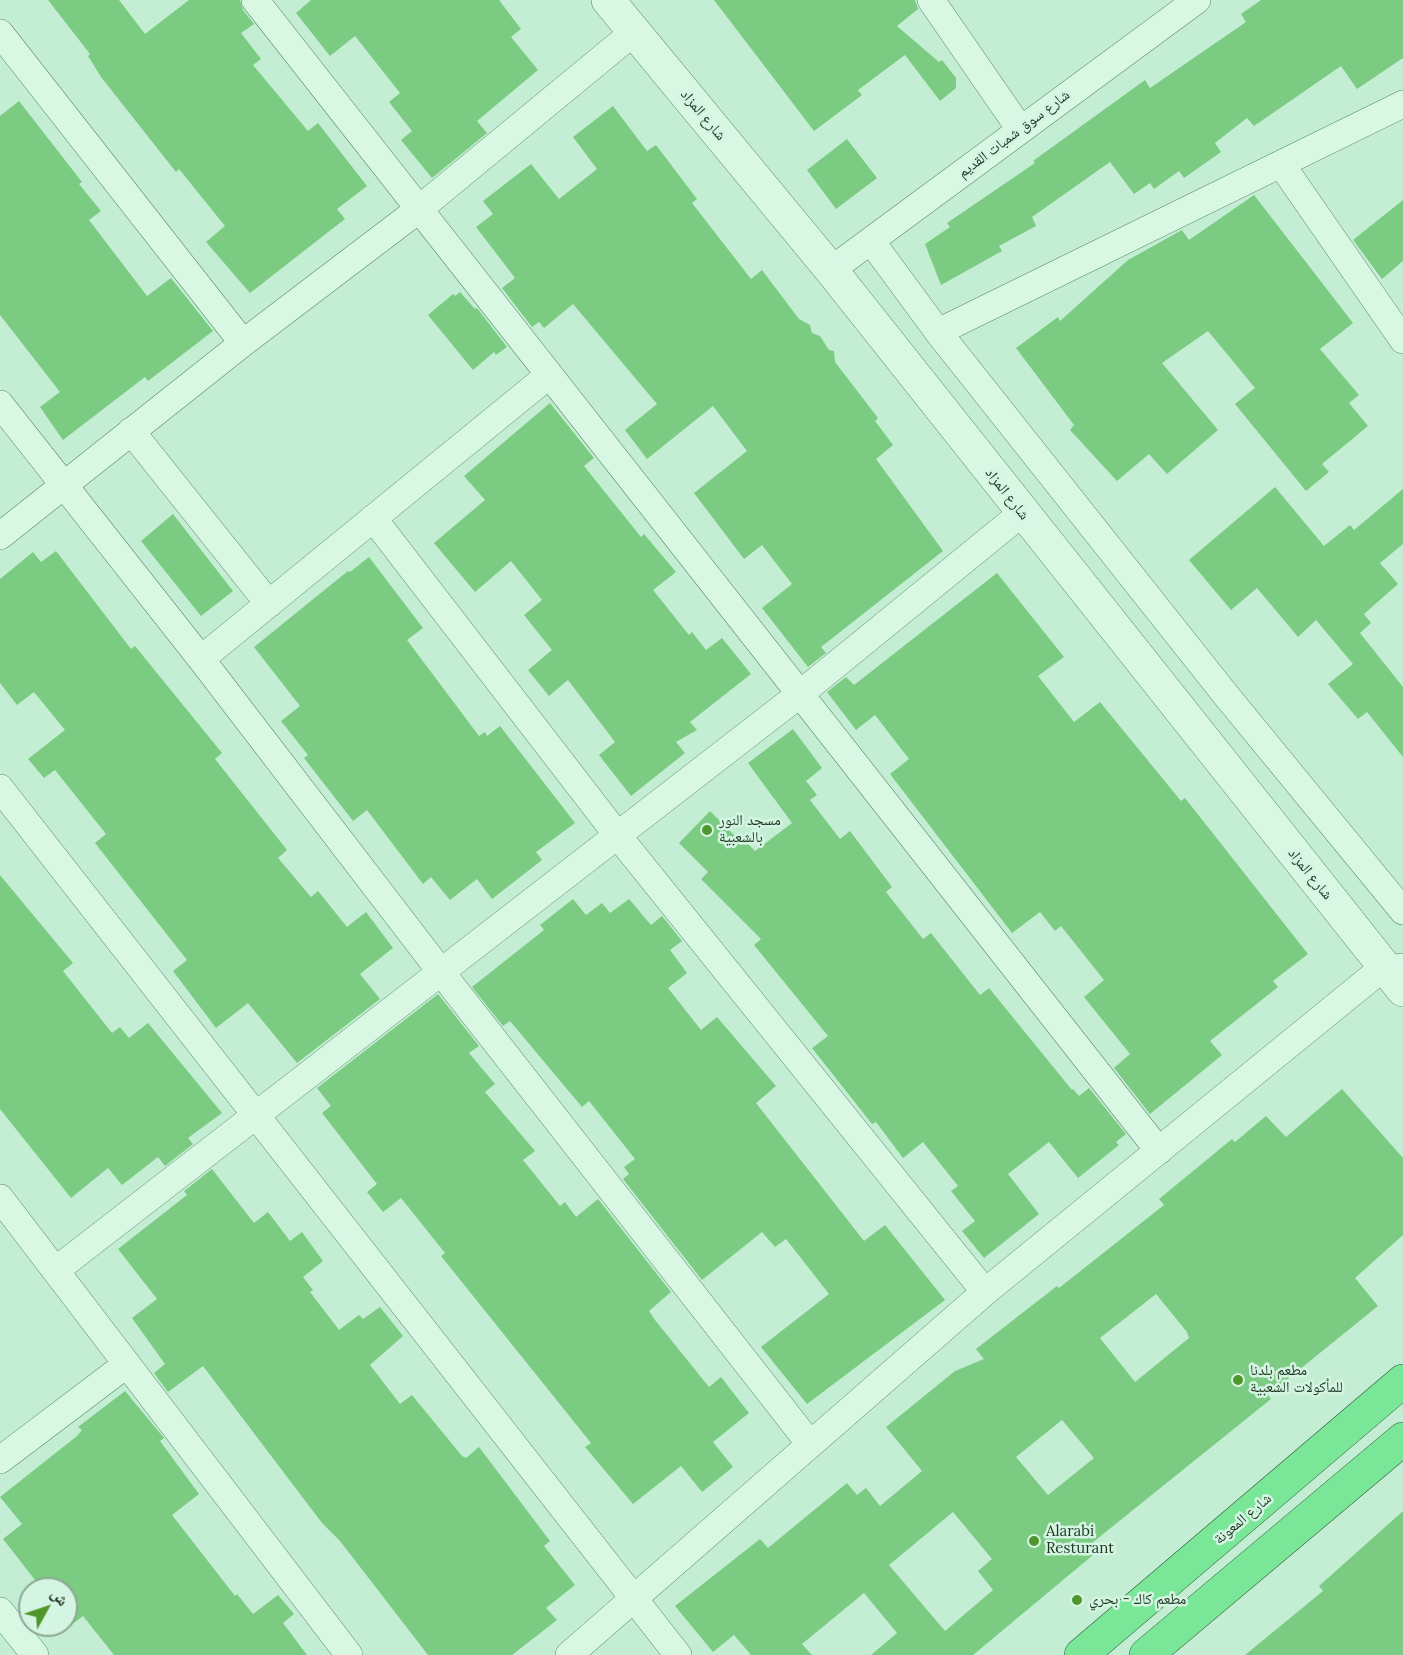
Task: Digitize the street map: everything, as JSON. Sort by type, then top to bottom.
[{"type":"highway","name":"شارع المعونة","points":[[1081,1655],[1403,1381]]},
{"type":"highway","points":[[1146,1655],[1403,1438]]},
{"type":"street","points":[[255,0],[1159,1151]]},
{"type":"street","name":"شارع المزاد","points":[[608,0],[831,270],[1022,513],[1396,974]]},
{"type":"street","points":[[931,0],[1020,129]]},
{"type":"street","name":"شارع سوق شمبات القديم","points":[[831,270],[1020,129],[1166,9],[1197,0]]},
{"type":"street","points":[[0,536],[243,343],[418,210],[634,32]]},
{"type":"street","points":[[0,33],[243,343]]},
{"type":"street","points":[[938,332],[1403,104]]},
{"type":"street","points":[[1281,164],[1403,340]]},
{"type":"street","points":[[871,241],[938,332],[1218,684],[1403,911]]},
{"type":"street","points":[[201,659],[549,375]]},
{"type":"street","points":[[0,404],[63,487],[201,659],[441,972],[810,1444]]},
{"type":"street","points":[[131,431],[269,604]]},
{"type":"street","points":[[56,1270],[800,694],[1022,513]]},
{"type":"street","points":[[373,518],[618,836],[985,1293]]},
{"type":"street","points":[[0,788],[678,1655]]},
{"type":"street","points":[[569,1655],[634,1601],[810,1444],[985,1293],[1159,1151],[1396,974]]},
{"type":"street","points":[[0,1198],[349,1655]]},
{"type":"street","points":[[0,1460],[127,1364]]},
{"type":"street","points":[[0,1611],[35,1655]]},
{"type":"building","points":[[48,0],[119,0],[145,34],[189,0],[240,0],[243,10],[254,24],[241,33],[261,59],[253,65],[308,131],[318,123],[367,186],[337,209],[345,219],[250,293],[206,242],[225,226],[179,169],[176,172],[101,77],[88,56],[90,54]]},
{"type":"building","points":[[311,0],[499,0],[521,29],[511,37],[538,70],[477,121],[487,133],[432,178],[401,140],[412,131],[389,102],[400,93],[355,36],[330,56],[296,13]]},
{"type":"building","points":[[714,0],[915,0],[918,9],[897,26],[939,62],[942,60],[956,78],[956,88],[940,101],[905,55],[858,90],[862,95],[814,131]]},
{"type":"building","points":[[1261,0],[1403,0],[1403,58],[1357,89],[1341,66],[1254,126],[1247,118],[1215,143],[1221,152],[1184,178],[1179,171],[1154,189],[1150,183],[1134,194],[1110,162],[1032,217],[1036,226],[999,246],[1002,251],[941,285],[925,244],[950,227],[947,223],[1035,163],[1033,161],[1145,80],[1150,88],[1246,22],[1241,14]]},
{"type":"building","points":[[19,101],[82,182],[79,184],[101,211],[89,220],[147,296],[171,278],[213,331],[148,381],[145,377],[63,440],[40,407],[60,392],[0,315],[0,116]]},
{"type":"building","points":[[613,106],[647,151],[656,145],[697,199],[692,203],[751,279],[762,270],[799,319],[810,325],[812,333],[820,336],[829,350],[834,351],[835,362],[878,418],[875,421],[893,445],[876,459],[943,551],[821,647],[826,653],[808,667],[762,608],[792,584],[762,545],[744,559],[694,493],[747,451],[713,406],[647,459],[625,430],[657,404],[573,304],[544,328],[539,322],[532,327],[502,288],[515,278],[476,227],[493,214],[483,201],[531,164],[559,199],[597,169],[573,137]]},
{"type":"building","points":[[847,139],[877,178],[836,209],[807,170]]},
{"type":"building","points":[[1254,195],[1353,323],[1320,349],[1359,395],[1349,403],[1368,426],[1322,464],[1329,472],[1306,491],[1235,404],[1255,388],[1208,331],[1162,363],[1218,430],[1167,474],[1149,454],[1117,481],[1070,430],[1074,425],[1016,348],[1058,317],[1060,321],[1128,260],[1182,230],[1189,240]]},
{"type":"building","points":[[1403,200],[1403,261],[1382,279],[1353,240]]},
{"type":"building","points":[[460,292],[475,309],[477,308],[507,347],[496,355],[494,352],[473,370],[428,315],[453,294],[455,296]]},
{"type":"building","points":[[550,403],[594,458],[584,466],[641,537],[644,534],[676,572],[653,590],[689,635],[692,632],[706,650],[722,638],[751,674],[690,722],[697,730],[676,742],[685,753],[631,796],[599,755],[615,742],[568,680],[549,696],[528,670],[552,650],[524,615],[542,600],[511,561],[475,592],[434,543],[485,500],[464,476]]},
{"type":"building","points":[[1275,487],[1324,546],[1350,525],[1354,530],[1403,489],[1403,544],[1380,563],[1398,584],[1364,614],[1371,623],[1360,633],[1403,687],[1403,757],[1367,712],[1358,719],[1328,684],[1353,664],[1316,620],[1298,637],[1257,588],[1231,610],[1189,560]]},
{"type":"building","points":[[173,514],[233,591],[201,616],[141,541]]},
{"type":"building","points":[[56,551],[131,649],[135,646],[222,753],[215,759],[287,850],[278,858],[311,897],[318,891],[347,927],[366,912],[393,948],[360,974],[380,999],[297,1063],[248,1003],[216,1028],[173,971],[187,960],[95,843],[106,834],[55,770],[44,778],[28,759],[65,730],[34,692],[17,705],[0,683],[0,579],[33,552],[41,562]]},
{"type":"building","points":[[369,557],[423,628],[407,640],[479,736],[485,732],[487,736],[500,726],[575,823],[536,852],[542,860],[492,899],[477,879],[450,900],[431,877],[423,884],[367,810],[353,821],[304,758],[308,755],[281,721],[300,706],[254,647],[348,571],[350,572]]},
{"type":"building","points":[[997,573],[1064,657],[1038,676],[1074,722],[1100,702],[1181,801],[1185,798],[1308,954],[1273,981],[1278,987],[1210,1041],[1222,1055],[1150,1114],[1114,1068],[1130,1054],[1084,997],[1104,980],[1061,926],[1055,931],[1040,912],[1012,933],[890,774],[909,759],[875,715],[856,730],[827,692],[846,677],[854,685]]},
{"type":"building","points":[[793,729],[822,768],[806,781],[817,795],[810,800],[840,839],[850,831],[892,887],[886,892],[923,939],[931,933],[980,995],[989,988],[1072,1090],[1079,1096],[1089,1088],[1126,1134],[1116,1142],[1119,1145],[1078,1178],[1049,1142],[1008,1174],[1039,1214],[984,1258],[962,1231],[975,1221],[951,1191],[958,1186],[923,1142],[903,1158],[876,1122],[872,1124],[812,1048],[828,1036],[754,945],[761,939],[701,879],[708,872],[679,843],[710,811],[739,840],[742,838],[755,851],[792,823],[748,763]]},
{"type":"building","points":[[0,875],[73,963],[63,971],[112,1033],[120,1027],[129,1038],[148,1023],[222,1113],[188,1138],[193,1144],[165,1166],[158,1157],[122,1185],[108,1168],[71,1198],[0,1109]]},
{"type":"building","points":[[573,899],[586,915],[602,903],[610,913],[629,899],[651,925],[662,916],[682,941],[670,950],[687,973],[668,988],[701,1030],[717,1017],[776,1086],[756,1103],[864,1241],[885,1225],[945,1300],[807,1404],[761,1347],[829,1294],[786,1239],[775,1247],[762,1232],[702,1280],[623,1179],[629,1174],[624,1167],[635,1159],[589,1101],[582,1107],[510,1021],[503,1026],[472,987],[544,930],[540,925]]},
{"type":"building","points":[[438,994],[479,1046],[469,1053],[495,1084],[485,1092],[535,1151],[523,1160],[560,1206],[565,1202],[576,1217],[598,1199],[671,1292],[649,1311],[655,1320],[709,1387],[721,1377],[749,1413],[713,1442],[733,1467],[702,1492],[681,1466],[633,1504],[585,1447],[591,1443],[441,1256],[445,1253],[401,1198],[383,1212],[367,1192],[377,1184],[322,1113],[331,1106],[317,1088]]},
{"type":"building","points":[[1342,1089],[1403,1158],[1403,1235],[1355,1278],[1378,1306],[1268,1395],[1271,1399],[1092,1543],[1099,1550],[973,1655],[871,1655],[897,1633],[864,1593],[802,1644],[812,1655],[751,1655],[734,1635],[713,1652],[675,1606],[760,1539],[768,1548],[847,1483],[857,1495],[866,1488],[880,1506],[922,1471],[886,1427],[955,1371],[984,1359],[976,1349],[1057,1286],[1059,1288],[1164,1205],[1159,1199],[1232,1139],[1235,1142],[1266,1116],[1286,1137]],"holes":[[[1156,1294],[1187,1332],[1189,1338],[1135,1382],[1100,1338]],[[1062,1420],[1094,1458],[1048,1495],[1016,1457]],[[953,1512],[992,1559],[978,1571],[993,1590],[945,1631],[889,1565]]]},
{"type":"building","points":[[212,1169],[254,1223],[268,1212],[290,1241],[302,1232],[323,1261],[303,1277],[313,1290],[310,1292],[339,1330],[359,1315],[363,1319],[380,1307],[403,1336],[370,1365],[400,1404],[412,1395],[462,1456],[466,1458],[479,1447],[550,1541],[544,1546],[575,1585],[546,1608],[557,1620],[512,1655],[428,1655],[340,1541],[322,1523],[203,1366],[168,1392],[154,1373],[165,1364],[132,1318],[157,1299],[118,1249],[187,1195],[184,1191]]},
{"type":"building","points":[[125,1391],[164,1438],[160,1441],[199,1494],[172,1515],[235,1596],[237,1594],[253,1614],[278,1595],[294,1614],[283,1623],[307,1655],[114,1655],[83,1616],[78,1620],[78,1577],[33,1577],[3,1539],[22,1524],[0,1497],[77,1436],[82,1430],[78,1427]]},
{"type":"building","points":[[1403,1511],[1403,1655],[1245,1655],[1323,1591],[1319,1586]]},
{"type":"place","name":"مسجد النور بالشعبية","points":[[707,830]]},
{"type":"place","name":"مطعم بلدنا للمأكولات الشعبية","points":[[1238,1380]]},
{"type":"place","name":"Alarabi Resturant","points":[[1034,1541]]},
{"type":"place","name":"مطعم كاك - بحري","points":[[1077,1600]]}]
